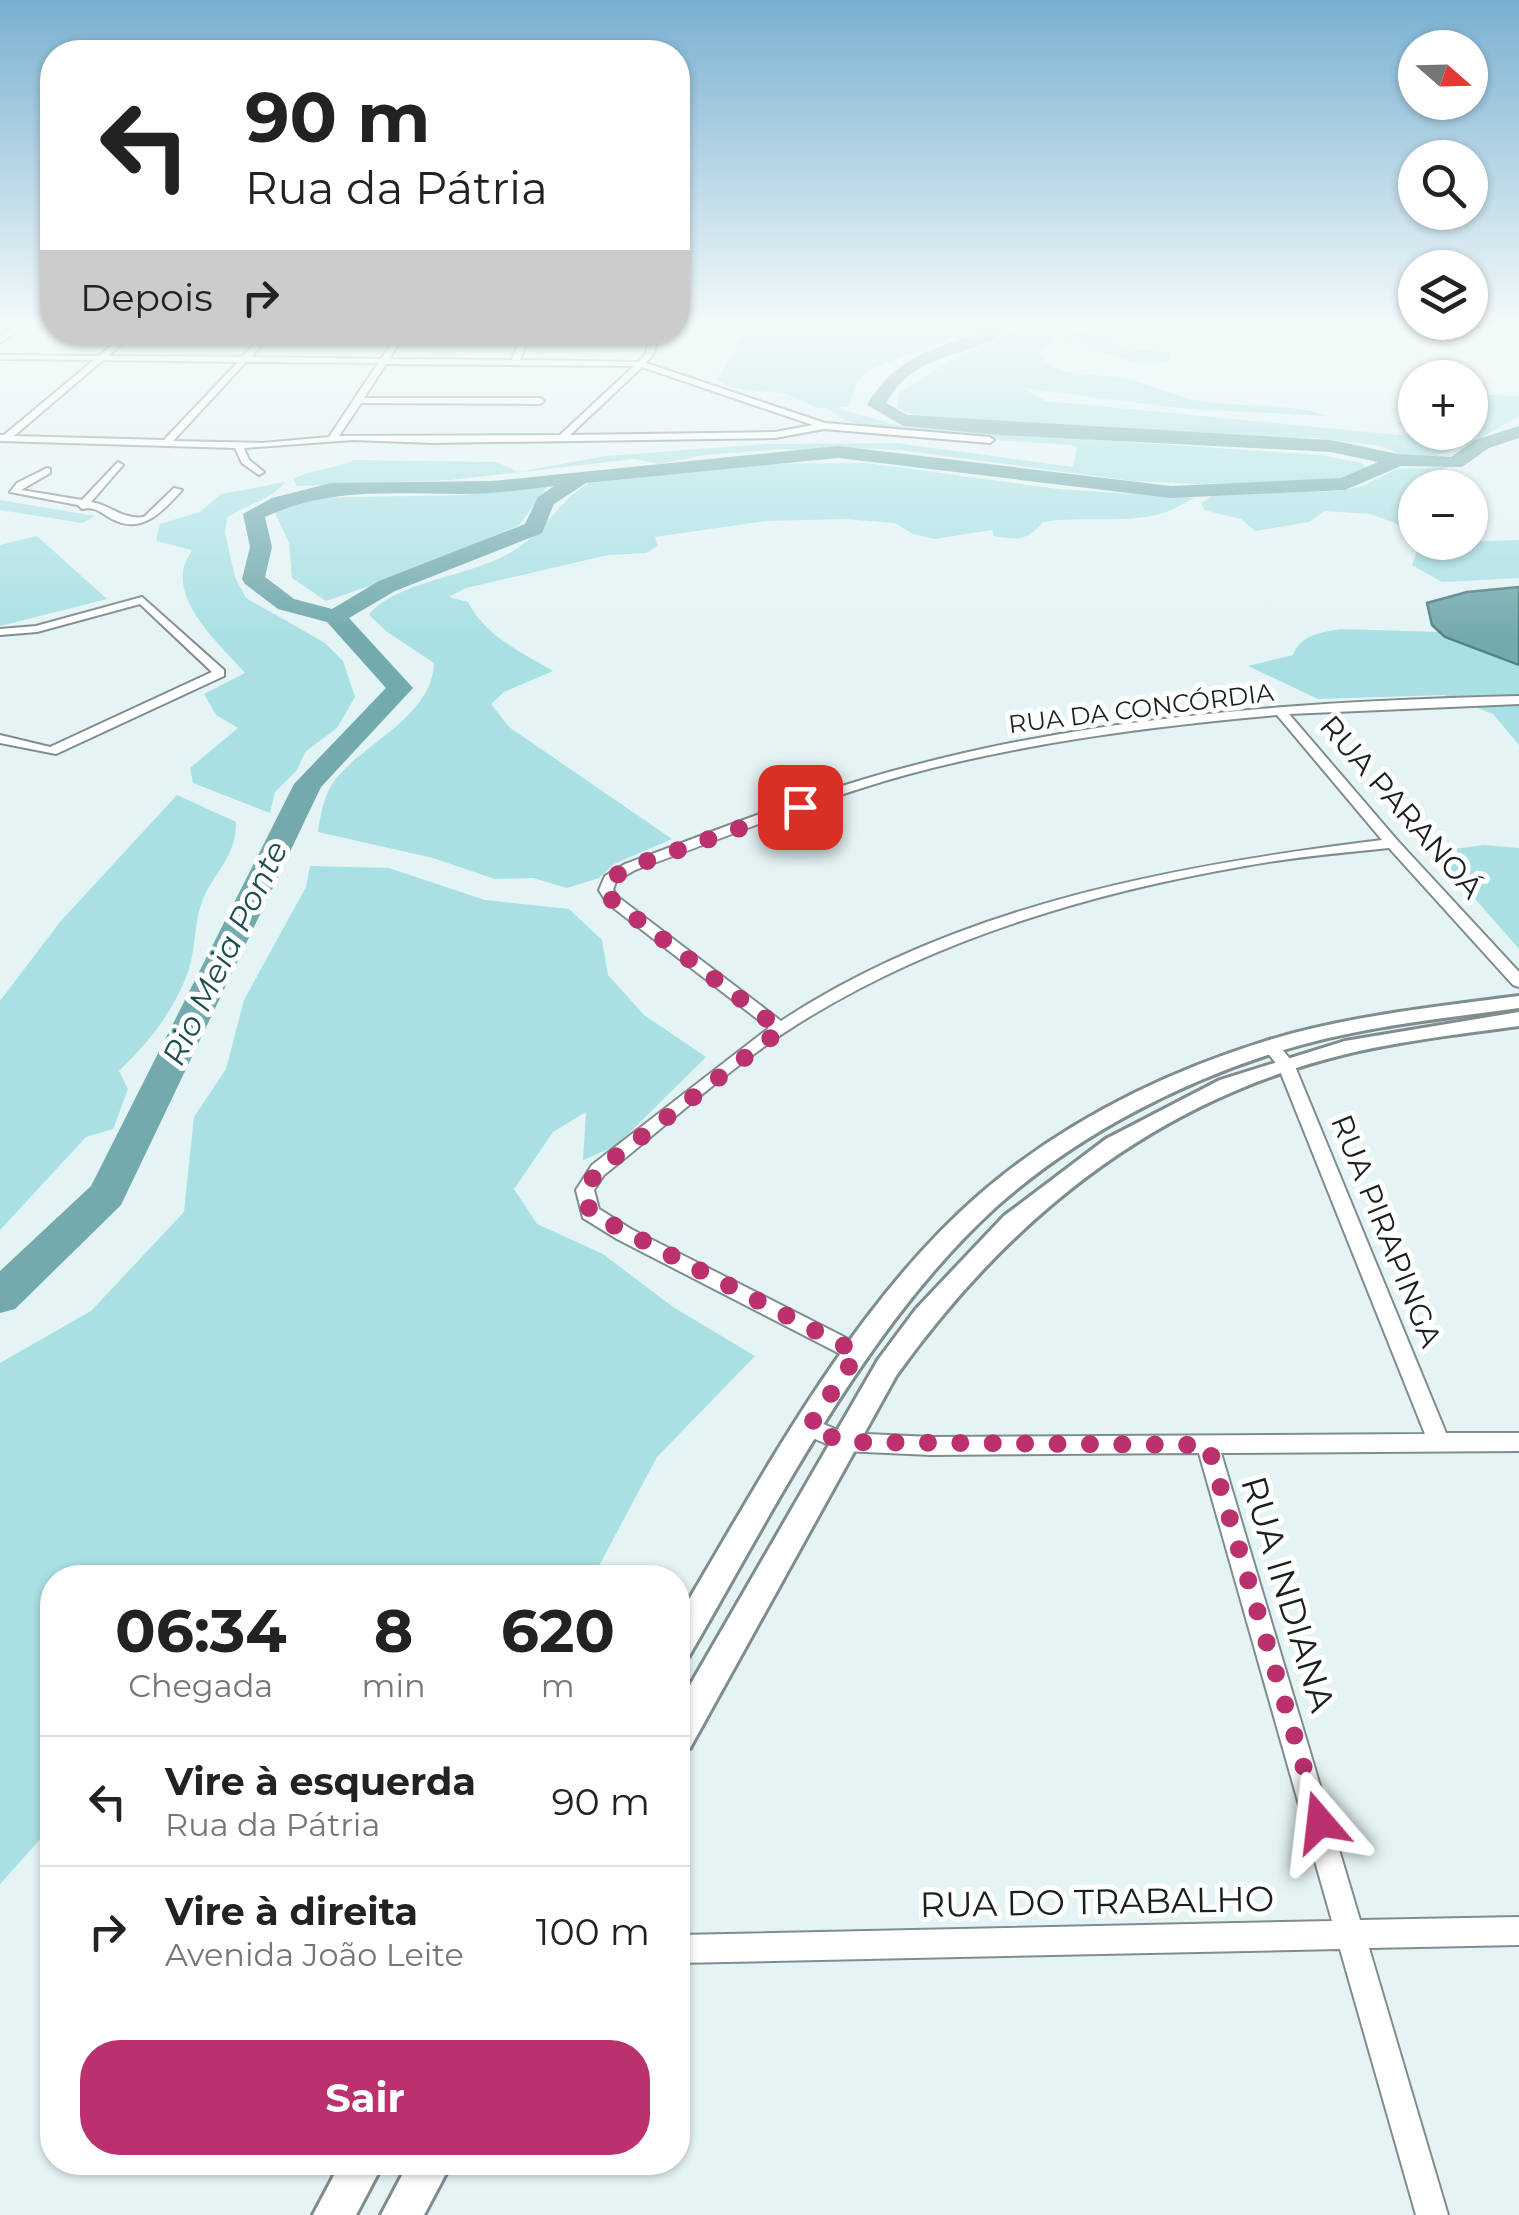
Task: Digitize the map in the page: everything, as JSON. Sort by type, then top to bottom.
[{"type":"street","points":[[167,442],[177,431]]},
{"type":"street","points":[[334,438],[338,431]]},
{"type":"street","points":[[562,438],[569,431]]},
{"type":"street","points":[[3,438],[239,446],[334,438],[562,438],[790,431]]},
{"type":"street","points":[[888,431],[990,440]]},
{"type":"street","points":[[239,446],[245,460],[259,472]]},
{"type":"street","points":[[82,506],[118,465]]},
{"type":"street","points":[[47,472],[20,485],[15,492],[106,508],[119,519],[143,520],[177,490]]},
{"type":"street","points":[[0,632],[37,629],[142,600],[220,673],[51,751],[0,739]]},
{"type":"street","name":"RUA DA CONCÓRDIA","points":[[781,1030],[612,900],[606,890],[610,879],[630,867],[908,770],[999,749],[1128,728],[1386,702],[1519,700]]},
{"type":"street","name":"RUA PARANOÁ","points":[[1282,713],[1392,843],[1519,982]]},
{"type":"street","points":[[858,1353],[590,1213],[585,1190],[598,1170],[781,1030],[830,998],[951,941],[1075,899],[1227,864],[1392,843]]},
{"type":"street","points":[[690,1716],[886,1369],[934,1304],[1038,1198],[1113,1144],[1321,1032],[1519,1002]]},
{"type":"street","points":[[690,1626],[858,1353],[958,1229],[1013,1182],[1094,1126],[1134,1104],[1278,1055],[1519,1019]]},
{"type":"street","name":"RUA PIRAPINGA","points":[[1278,1055],[1439,1442]]},
{"type":"street","points":[[809,1427],[843,1442],[1519,1442]]},
{"type":"street","name":"RUA INDIANA","points":[[1208,1445],[1432,2215]]},
{"type":"street","name":"RUA DO TRABALHO","points":[[690,1949],[1519,1931]]},
{"type":"street","points":[[332,2215],[356,2175]]},
{"type":"street","points":[[401,2215],[424,2175]]},
{"type":"shaded area","points":[[885,431],[969,431],[1322,455],[1362,463],[1371,472],[1340,480],[1198,484],[1133,481],[900,450],[849,448],[826,453],[784,449],[704,455],[660,464],[634,459],[450,480],[297,486],[294,479],[354,460],[497,462],[518,472],[605,456],[764,444],[896,443],[1073,467],[1077,448]]},
{"type":"shaded area","points":[[1131,431],[1361,431],[1398,435],[1398,450],[1452,450],[1433,457],[1403,456],[1382,446],[1315,438],[1198,437]]},
{"type":"shaded area","points":[[866,463],[1058,489],[1195,498],[1151,516],[1043,522],[1027,536],[1015,538],[994,536],[992,530],[934,539],[913,534],[895,523],[844,519],[766,521],[655,537],[658,546],[646,553],[608,555],[466,588],[449,597],[468,602],[494,634],[553,671],[504,692],[491,704],[509,727],[672,839],[614,864],[599,878],[567,888],[533,878],[495,879],[433,858],[318,832],[324,801],[335,780],[412,711],[431,681],[434,663],[369,615],[381,603],[516,549],[589,483],[765,464]]},
{"type":"shaded area","points":[[1445,467],[1398,470],[1398,526],[1370,514],[1325,511],[1309,522],[1255,531],[1241,519],[1204,510],[1201,503],[1216,494],[1340,491],[1363,486],[1397,469]]},
{"type":"shaded area","points":[[285,482],[273,493],[227,518],[225,533],[235,577],[246,598],[325,643],[343,661],[355,697],[337,728],[305,752],[297,770],[275,792],[270,813],[193,783],[190,768],[238,728],[216,715],[204,694],[245,673],[204,627],[188,600],[183,572],[192,550],[156,541],[160,524],[200,512],[221,494]]},
{"type":"shaded area","points":[[550,483],[519,525],[410,572],[326,601],[292,578],[289,543],[274,510],[310,498],[463,495]]},
{"type":"shaded area","points":[[0,500],[95,516],[82,523],[0,510]]},
{"type":"shaded area","points":[[37,536],[107,599],[0,626],[0,545]]},
{"type":"shaded area","points":[[1519,540],[1519,578],[1442,582],[1412,565],[1414,560],[1488,560],[1488,541]]},
{"type":"shaded area","points":[[1519,587],[1519,665],[1445,637],[1432,625],[1427,603],[1467,592]]},
{"type":"shaded area","points":[[1340,629],[1439,632],[1519,661],[1519,745],[1493,714],[1444,695],[1318,699],[1248,666],[1293,655],[1306,639]]},
{"type":"shaded area","points":[[177,795],[236,822],[233,845],[200,907],[183,984],[160,1024],[119,1071],[128,1089],[113,1129],[86,1137],[0,1230],[0,1001],[60,922]]},
{"type":"shaded area","points":[[1483,845],[1519,848],[1519,949],[1434,852]]},
{"type":"shaded area","points":[[310,866],[389,868],[485,900],[569,909],[602,940],[608,975],[644,1015],[706,1057],[616,1146],[583,1160],[586,1112],[553,1132],[514,1189],[537,1224],[603,1254],[673,1307],[755,1356],[657,1457],[599,1565],[40,1565],[40,1839],[0,1884],[0,1363],[91,1311],[184,1212],[194,1117],[226,1069],[244,1000],[306,887]]},
{"type":"waterway","name":"Rio Meia Ponte","points":[[1046,431],[1331,446],[1398,460]]},
{"type":"waterway","points":[[1398,460],[1455,463],[1482,444],[1519,432]]},
{"type":"waterway","name":"Rio Meia Ponte","points":[[335,617],[387,586],[534,528],[545,501],[581,478],[838,452],[1171,492],[1345,484],[1398,460]]},
{"type":"waterway","name":"Rio Meia Ponte","points":[[335,617],[286,604],[253,579],[261,547],[254,514],[280,502],[331,489],[479,488],[573,478]]},
{"type":"waterway","name":"Rio Meia Ponte","points":[[0,1297],[107,1195],[308,784],[400,688],[335,617]]},
{"type":"route","points":[[800,807],[630,867],[610,879],[606,890],[612,900],[781,1030],[598,1170],[585,1190],[590,1213],[858,1353],[809,1427],[843,1442],[931,1446],[1208,1445],[1320,1822]]}]
